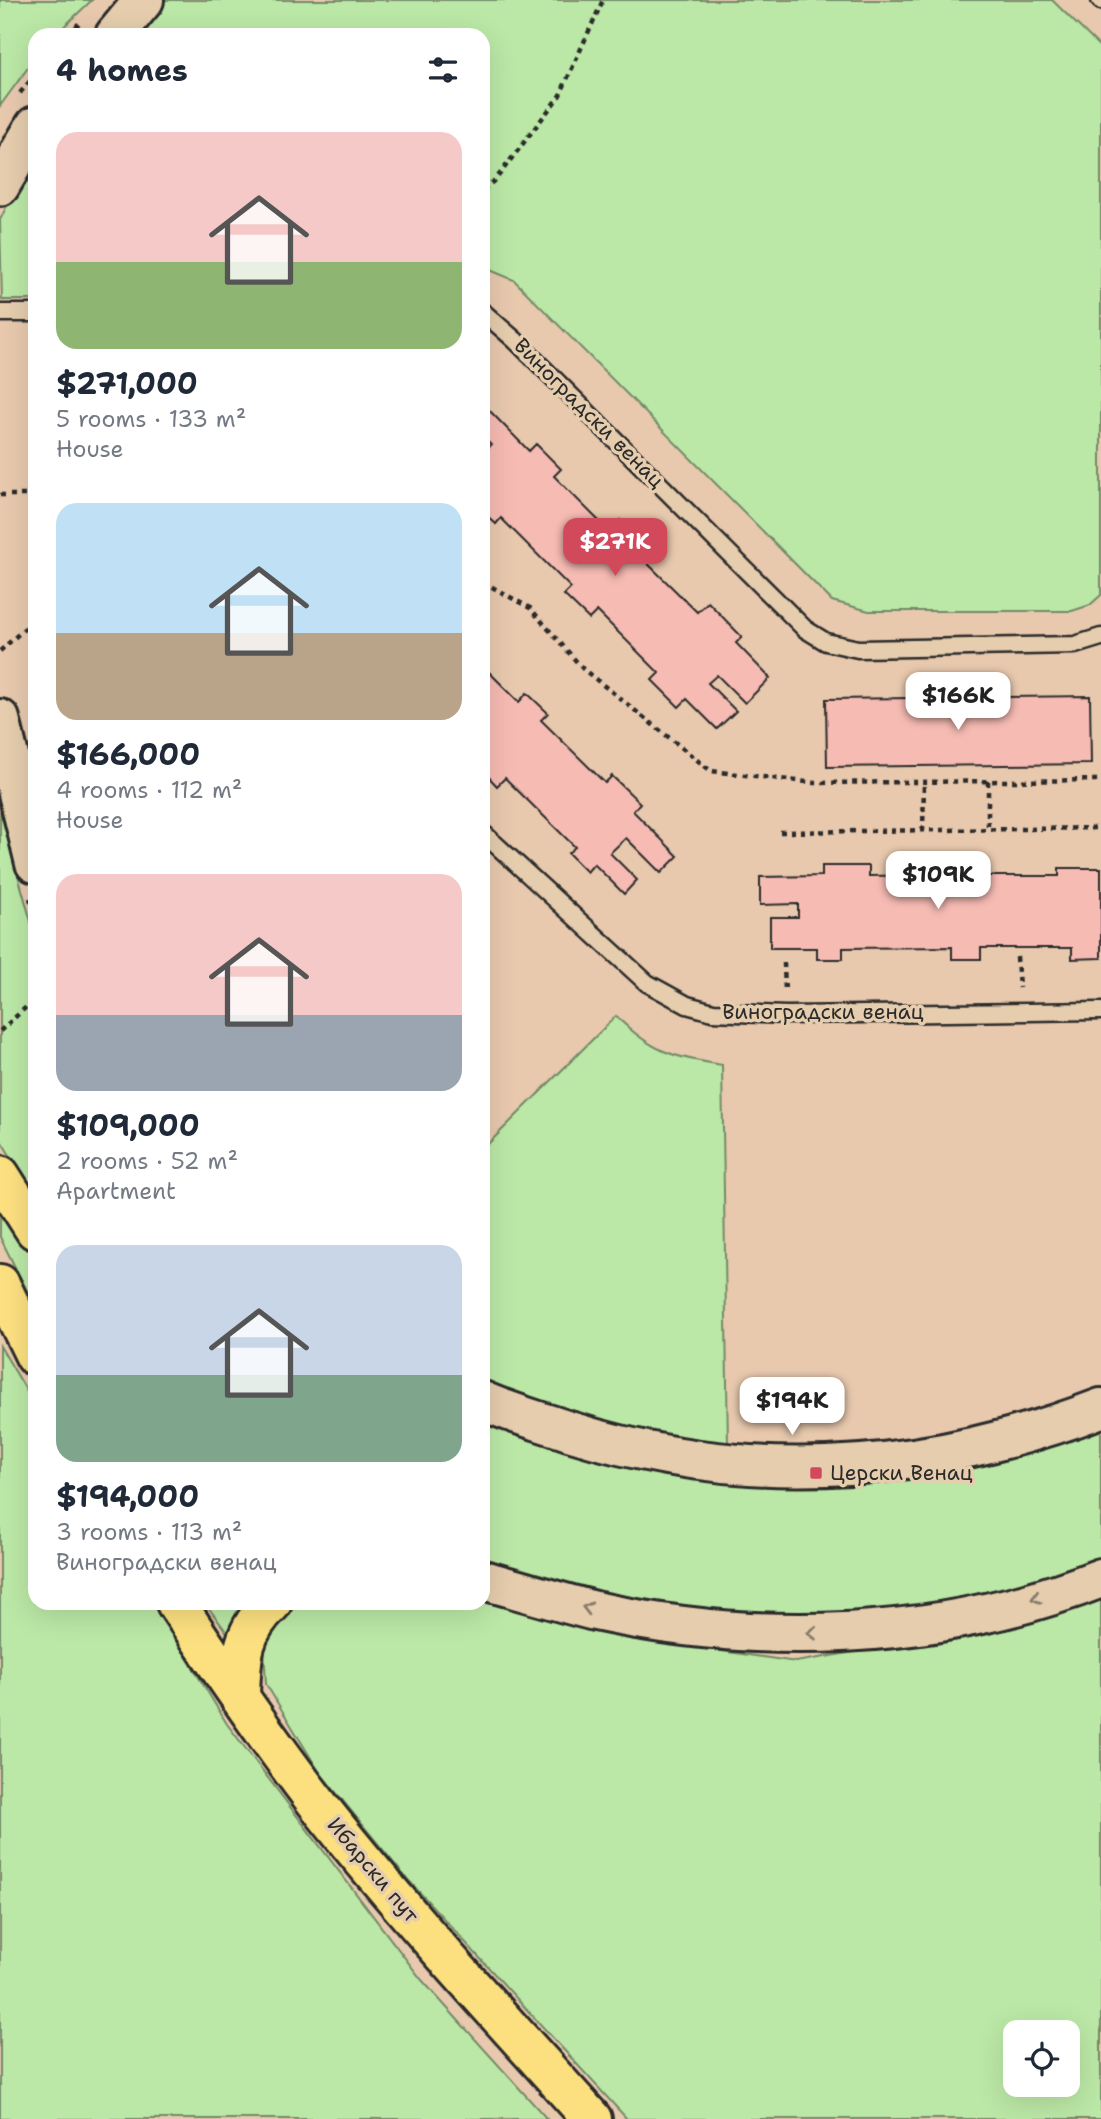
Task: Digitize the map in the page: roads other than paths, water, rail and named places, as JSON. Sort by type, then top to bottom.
[{"type":"main road","points":[[0,1175],[28,1219]]},
{"type":"main road","points":[[0,1284],[28,1342]]},
{"type":"main road","name":"Ибарски пут","points":[[181,1610],[240,1698],[323,1810],[408,1914],[592,2119]]},
{"type":"main road","points":[[240,1698],[241,1663],[250,1627],[266,1610]]},
{"type":"street","points":[[121,28],[144,0]]},
{"type":"street","points":[[0,186],[28,138]]},
{"type":"street","points":[[0,719],[28,834]]},
{"type":"street","points":[[490,1403],[616,1444],[697,1462],[768,1467],[835,1467],[919,1459],[1046,1430],[1101,1409]]},
{"type":"street","points":[[490,1582],[609,1613],[725,1630],[819,1634],[891,1629],[982,1615],[1101,1578]]},
{"type":"lane","points":[[0,313],[28,313]]},
{"type":"lane","name":"Виноградски венац","points":[[490,318],[805,629],[826,642],[858,649],[1075,645],[1101,637]]},
{"type":"lane","name":"Виноградски венац","points":[[490,839],[647,983],[687,1005],[713,1012],[786,1014],[1101,1011]]},
{"type":"place","name":"Церски Венац","points":[[816,1473]]}]
